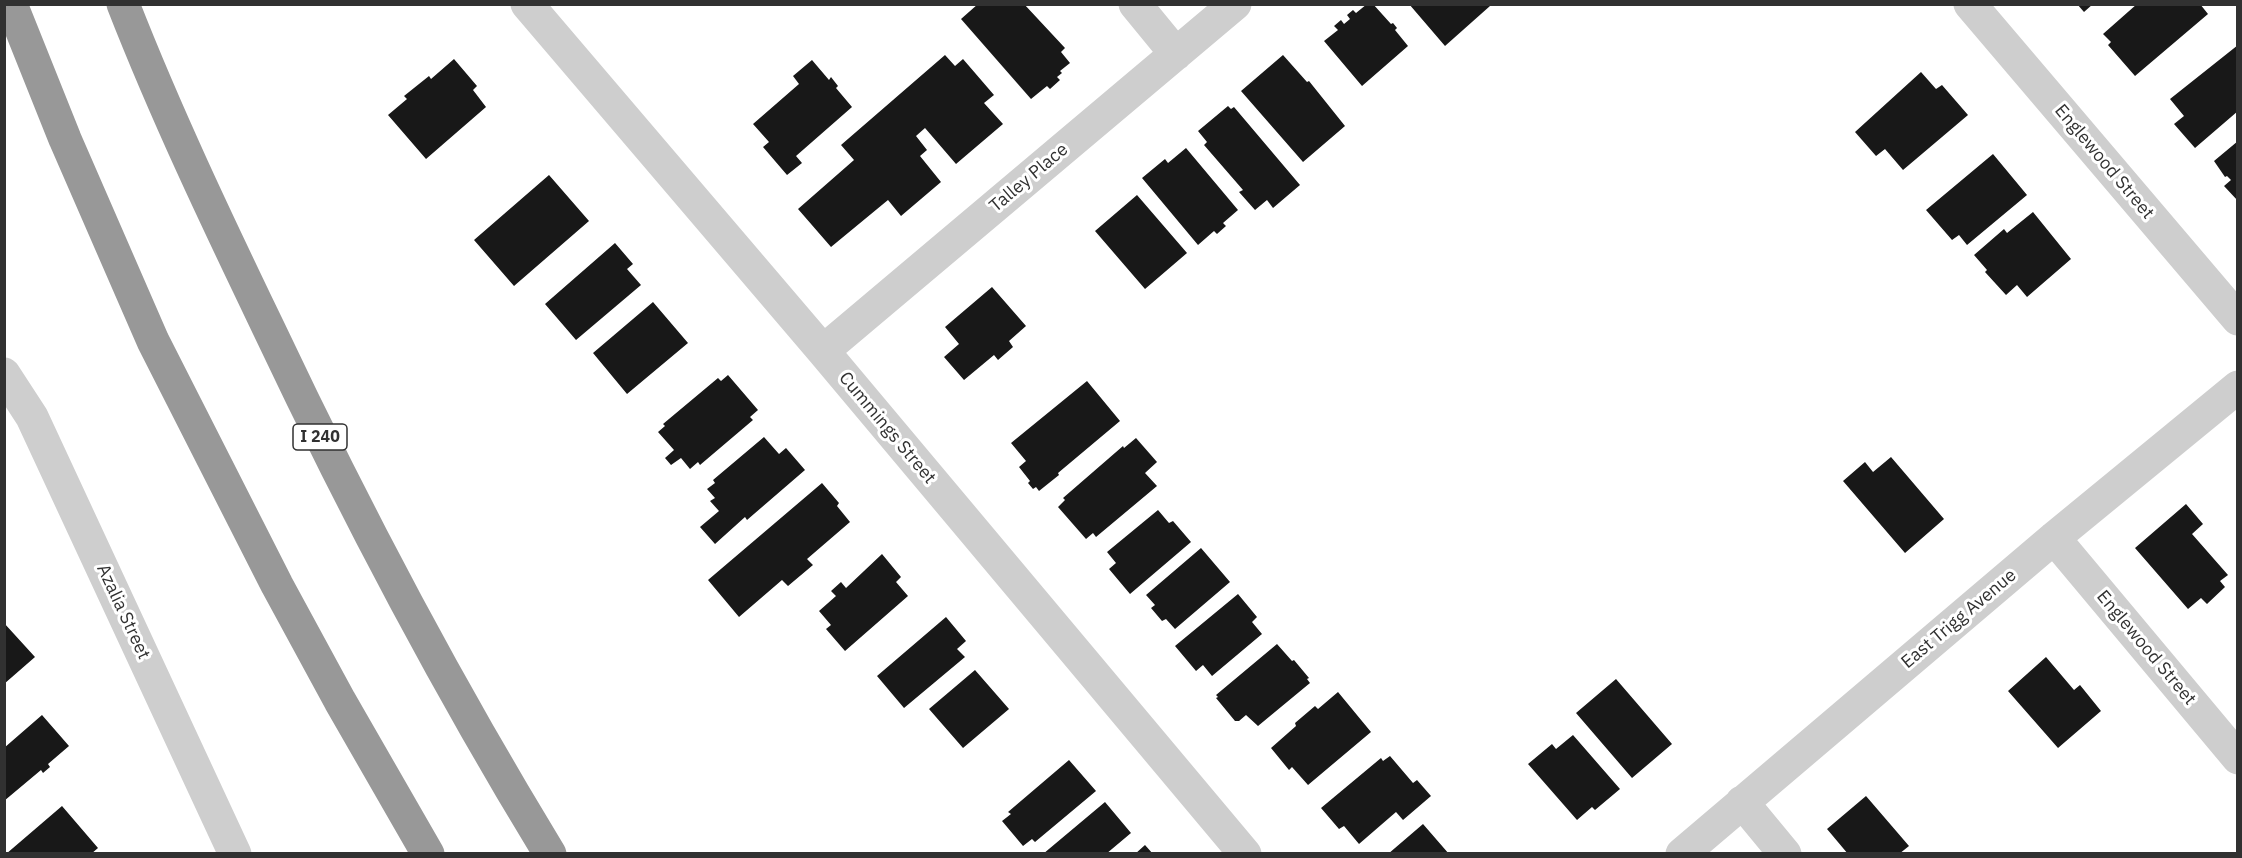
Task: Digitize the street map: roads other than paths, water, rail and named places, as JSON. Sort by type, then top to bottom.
[{"type":"highway","points":[[11,4],[65,139],[153,341],[277,585],[340,701],[428,854]]},
{"type":"highway","name":"I 240","points":[[123,4],[221,231],[337,472],[440,665],[550,854]]},
{"type":"street","name":"Cummings Street","points":[[527,4],[823,351],[1245,854]]},
{"type":"street","points":[[1135,4],[1176,54]]},
{"type":"street","name":"Talley Place","points":[[823,351],[1235,4]]},
{"type":"street","name":"Englewood Street","points":[[1970,4],[2238,320]]},
{"type":"street","name":"Azalia Street","points":[[4,374],[32,417],[235,854]]},
{"type":"street","name":"East Trigg Avenue","points":[[1682,854],[2054,538],[2238,387]]},
{"type":"street","name":"Englewood Street","points":[[2054,538],[2238,758]]},
{"type":"street","points":[[1742,802],[1785,854]]}]
